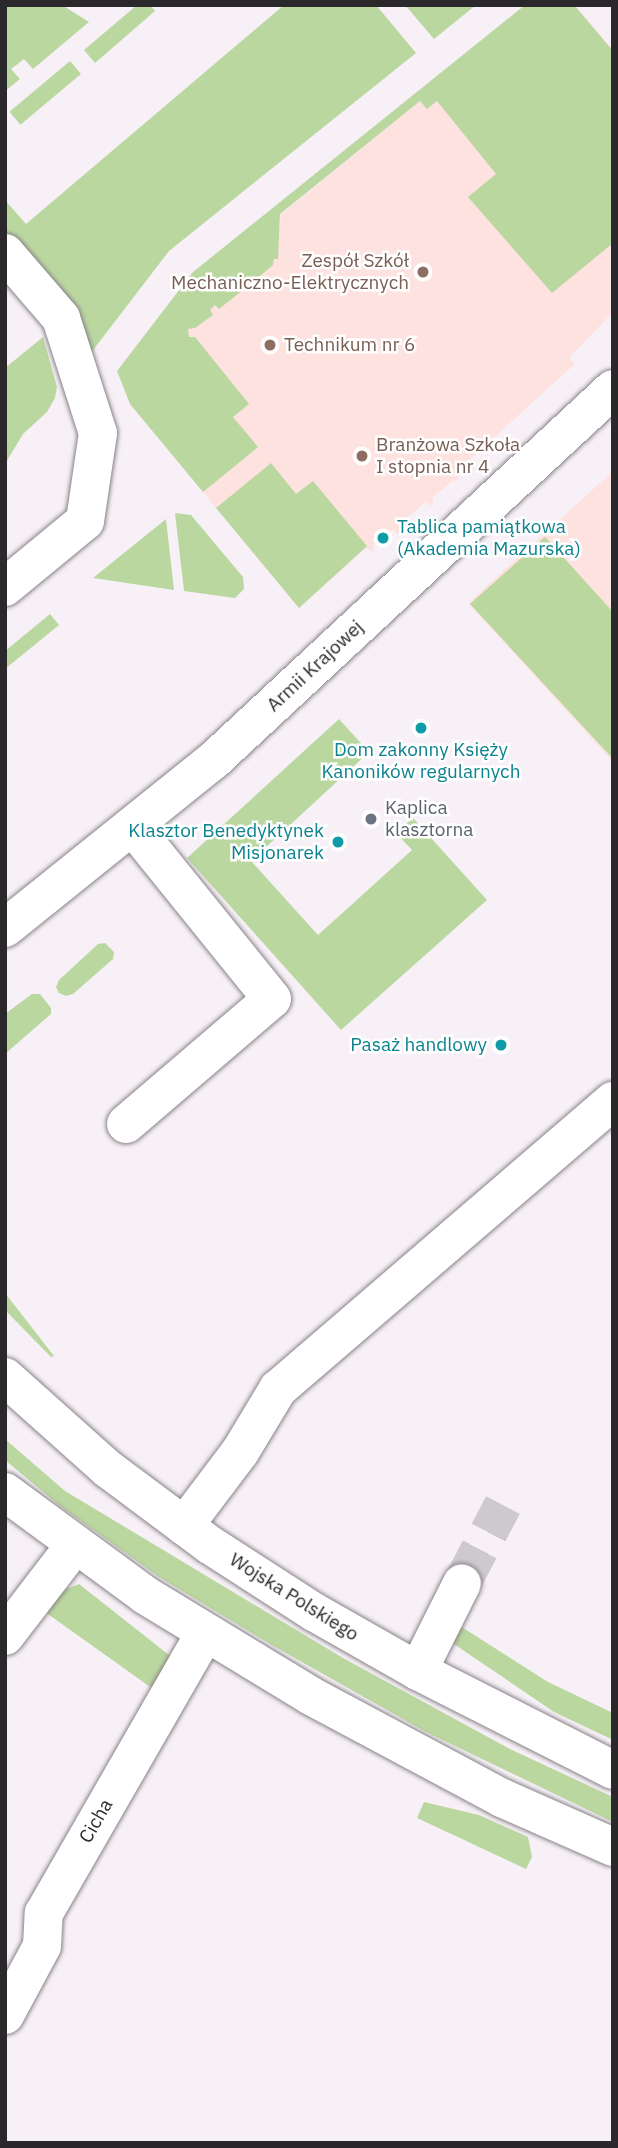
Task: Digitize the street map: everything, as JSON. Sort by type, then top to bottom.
[{"type":"street","points":[[5,253],[61,318],[98,433],[85,522],[5,587]]},
{"type":"street","name":"Armii Krajowej","points":[[5,928],[213,761],[613,389]]},
{"type":"street","points":[[126,1124],[272,999],[133,827]]},
{"type":"street","points":[[184,1526],[240,1452],[278,1389],[613,1101]]},
{"type":"street","name":"Wojska Polskiego","points":[[5,1377],[108,1469],[184,1526],[314,1612],[418,1671],[613,1770]]},
{"type":"street","points":[[5,1492],[74,1546],[205,1633],[387,1738],[502,1798],[613,1847]]},
{"type":"street","points":[[5,1636],[74,1546]]},
{"type":"street","points":[[418,1671],[462,1583]]},
{"type":"street","name":"Cicha","points":[[5,2015],[42,1946],[44,1913],[205,1633]]},
{"type":"shaded area","name":"Zespół Szkół Mechaniczno-Elektrycznych","points":[[555,5],[575,5],[613,50],[613,312],[569,358],[575,364],[455,473],[459,475],[458,481],[452,481],[432,498],[434,502],[430,506],[426,502],[398,525],[401,530],[397,534],[393,530],[374,545],[373,552],[366,548],[299,608],[130,404],[128,363],[279,232],[281,214],[420,101],[427,109]]},
{"type":"shaded area","points":[[613,471],[613,762],[468,603]]},
{"type":"green space","points":[[5,5],[62,5],[89,22],[33,69],[24,59],[11,69],[20,79],[5,91]]},
{"type":"green space","points":[[137,5],[150,5],[155,11],[95,63],[84,50]]},
{"type":"green space","points":[[284,5],[376,5],[416,53],[169,251],[87,358],[5,237],[5,200],[26,224]]},
{"type":"green space","points":[[405,5],[476,5],[434,39]]},
{"type":"green space","points":[[525,5],[574,5],[613,51],[613,243],[552,293],[468,197],[496,174],[437,101],[427,109],[420,101],[280,214],[278,259],[274,259],[273,265],[254,281],[250,277],[244,282],[248,286],[219,309],[215,305],[210,310],[213,315],[195,328],[188,329],[189,337],[195,337],[249,404],[233,417],[258,447],[203,492],[130,404],[117,371],[193,272]]},
{"type":"green space","points":[[70,61],[81,74],[20,125],[9,112]]},
{"type":"green space","points":[[43,337],[57,387],[55,398],[47,412],[23,434],[5,464],[5,368]]},
{"type":"green space","points":[[271,463],[296,494],[313,481],[367,546],[299,608],[216,508]]},
{"type":"green space","points":[[175,513],[191,515],[243,577],[244,589],[235,598],[184,591]]},
{"type":"green space","points":[[166,519],[174,590],[93,578]]},
{"type":"green space","points":[[545,537],[613,612],[613,759],[470,604]]},
{"type":"green space","points":[[50,614],[59,625],[5,669],[5,651]]},
{"type":"green space","points":[[339,719],[369,752],[251,861],[318,935],[412,850],[396,833],[413,818],[487,900],[341,1030],[187,858]]},
{"type":"green space","points":[[105,943],[114,952],[113,959],[73,994],[66,996],[59,993],[56,987],[59,980],[98,944]]},
{"type":"green space","points":[[32,994],[40,994],[51,1008],[51,1014],[5,1054],[5,1014]]},
{"type":"green space","points":[[5,1293],[54,1356],[51,1357],[5,1310]]},
{"type":"green space","points":[[5,1439],[65,1491],[343,1658],[510,1749],[613,1797],[613,1822],[426,1732],[270,1644],[159,1577],[60,1506],[5,1460]]},
{"type":"green space","points":[[79,1584],[169,1655],[169,1661],[153,1689],[45,1612],[61,1591]]},
{"type":"green space","points":[[457,1624],[548,1682],[613,1713],[613,1740],[554,1712],[448,1640]]},
{"type":"green space","points":[[424,1802],[479,1815],[528,1837],[532,1857],[526,1869],[417,1818]]},
{"type":"tunnel","points":[[462,1583],[503,1505]]},
{"type":"place","name":"Zespół Szkół Mechaniczno-Elektrycznych","points":[[423,272]]},
{"type":"place","name":"Technikum nr 6","points":[[270,345]]},
{"type":"place","name":"Branżowa Szkoła I stopnia nr 4","points":[[362,456]]},
{"type":"place","name":"Tablica pamiątkowa (Akademia Mazurska)","points":[[383,538]]},
{"type":"place","name":"Dom zakonny Księży Kanoników regularnych","points":[[421,728]]},
{"type":"place","name":"Kaplica klasztorna","points":[[371,819]]},
{"type":"place","name":"Klasztor Benedyktynek Misjonarek","points":[[338,842]]},
{"type":"place","name":"Pasaż handlowy","points":[[501,1045]]}]
